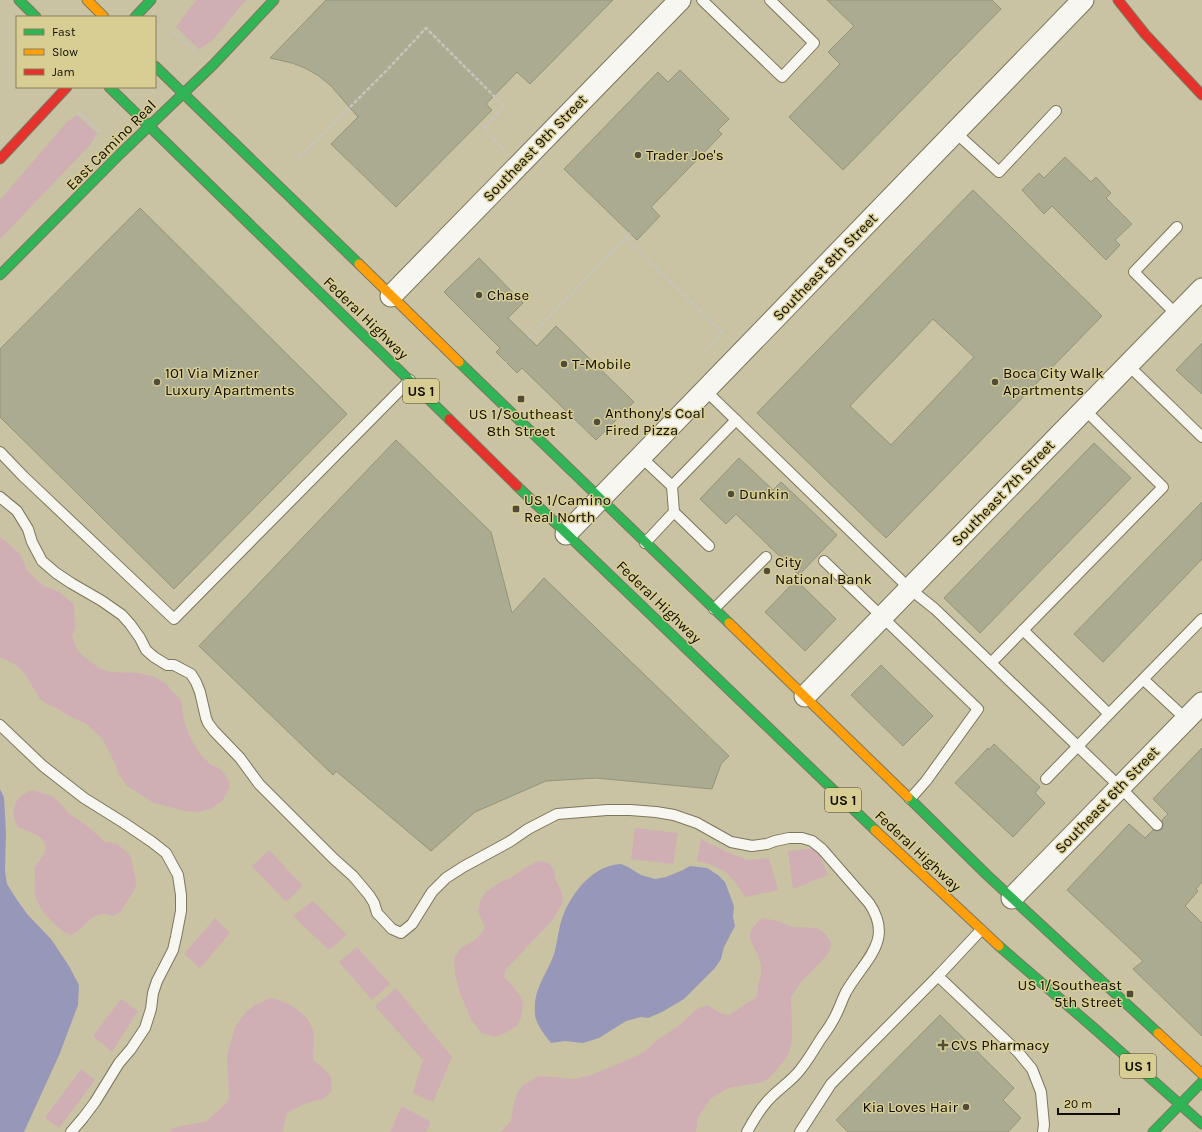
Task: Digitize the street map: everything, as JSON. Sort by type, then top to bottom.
[{"type":"main road","points":[[19,0],[35,16]]},
{"type":"main road","points":[[87,0],[103,16]]},
{"type":"main road","points":[[136,16],[151,0]]},
{"type":"main road","name":"East Camino Real","points":[[0,275],[120,154],[213,65],[274,0]]},
{"type":"main road","points":[[1118,0],[1145,34],[1202,95]]},
{"type":"main road","name":"Federal Highway","points":[[156,67],[600,499],[805,696],[987,875],[1202,1074]]},
{"type":"main road","points":[[0,159],[66,88]]},
{"type":"main road","name":"Federal Highway","points":[[110,88],[566,534],[695,656],[824,782],[993,942],[1096,1029],[1202,1124]]},
{"type":"main road","points":[[1153,1132],[1202,1082]]},
{"type":"street","name":"Southeast 9th Street","points":[[391,296],[680,0]]},
{"type":"street","name":"Southeast 8th Street","points":[[566,534],[1083,0]]},
{"type":"street","name":"Southeast 7th Street","points":[[805,696],[1202,290]]},
{"type":"street","name":"Southeast 6th Street","points":[[1012,898],[1202,703]]},
{"type":"lane","points":[[702,0],[782,77],[814,43],[770,0]]},
{"type":"lane","points":[[955,132],[999,172],[1056,111]]},
{"type":"lane","points":[[1177,227],[1134,272],[1177,315]]},
{"type":"lane","points":[[1128,365],[1202,437]]},
{"type":"lane","points":[[0,452],[23,476],[174,619],[410,380]]},
{"type":"lane","points":[[705,390],[910,589],[935,609],[1078,746],[1157,825]]},
{"type":"lane","points":[[991,663],[1163,487],[1085,410]]},
{"type":"lane","points":[[672,486],[736,420]]},
{"type":"lane","points":[[641,457],[672,486],[674,512],[709,546]]},
{"type":"lane","points":[[0,497],[17,511],[28,529],[32,542],[42,561],[66,580],[102,601],[122,615],[140,638],[146,650],[154,657],[167,665],[174,665],[191,674],[200,692],[206,718],[214,731],[240,758],[259,784],[353,876],[369,895],[378,913],[392,929],[401,933],[412,924],[432,892],[446,878],[557,814],[607,810],[656,812],[674,816],[697,824],[731,842],[752,846],[767,844],[775,840],[802,838],[812,841],[822,849],[869,903],[875,912],[879,923],[877,945],[864,967],[846,992],[832,1022],[811,1056],[799,1072],[765,1104],[747,1132]]},
{"type":"lane","points":[[645,542],[674,512]]},
{"type":"lane","points":[[714,609],[766,556]]},
{"type":"lane","points":[[824,561],[978,709],[926,781],[910,799]]},
{"type":"lane","points":[[1046,779],[1202,619]]},
{"type":"lane","points":[[1023,630],[1109,714]]},
{"type":"lane","points":[[1144,680],[1186,719]]},
{"type":"lane","points":[[0,725],[43,766],[84,798],[152,842],[166,854],[178,874],[181,895],[181,911],[176,937],[173,950],[153,992],[151,1009],[145,1028],[132,1049],[119,1063],[95,1102],[71,1132]]},
{"type":"lane","points":[[800,1132],[830,1084],[982,930]]},
{"type":"lane","points":[[938,976],[1018,1052],[1032,1069],[1041,1092],[1044,1125],[1043,1132]]},
{"type":"path","points":[[299,158],[388,69],[426,28],[504,106],[484,128],[518,165]]},
{"type":"path","points":[[173,31],[195,52]]},
{"type":"path","points":[[79,113],[100,132]]},
{"type":"path","points":[[529,338],[630,234]]},
{"type":"path","points":[[626,238],[722,333],[706,350]]},
{"type":"path","points":[[502,367],[506,362]]},
{"type":"shaded area","points":[[197,0],[246,0],[212,41],[199,49],[176,27]]},
{"type":"shaded area","points":[[77,115],[97,133],[91,144],[0,239],[0,200],[67,122]]},
{"type":"shaded area","points":[[0,537],[20,554],[27,570],[35,578],[44,586],[59,592],[74,604],[75,628],[72,636],[78,652],[100,669],[111,672],[138,673],[152,676],[164,682],[181,700],[184,722],[192,741],[201,755],[211,765],[217,767],[224,773],[229,782],[230,788],[222,801],[210,809],[197,812],[186,811],[154,803],[127,786],[118,773],[115,763],[102,738],[85,723],[67,715],[40,699],[25,674],[15,664],[0,657]]},
{"type":"shaded area","points":[[32,790],[52,796],[68,813],[90,828],[105,842],[116,843],[128,853],[131,858],[136,880],[135,889],[120,912],[113,916],[100,914],[95,916],[77,932],[71,935],[60,929],[44,913],[35,895],[34,868],[44,854],[46,847],[45,842],[37,835],[18,827],[14,815],[17,801],[21,796]]},
{"type":"shaded area","points":[[635,828],[678,833],[673,864],[631,859]]},
{"type":"shaded area","points":[[701,839],[727,852],[748,860],[769,858],[778,890],[745,897],[731,877],[726,873],[714,866],[697,861]]},
{"type":"shaded area","points":[[817,848],[828,875],[793,889],[788,851]]},
{"type":"shaded area","points":[[269,850],[303,886],[286,902],[252,866]]},
{"type":"shaded area","points":[[538,861],[549,863],[554,870],[556,881],[562,894],[563,902],[551,922],[506,969],[504,977],[522,999],[523,1007],[517,1026],[494,1037],[482,1033],[471,1020],[459,990],[455,973],[454,958],[461,948],[476,939],[485,928],[478,911],[480,901],[486,892],[502,881],[511,878],[523,869]]},
{"type":"shaded area","points":[[313,901],[347,935],[329,950],[293,916]]},
{"type":"shaded area","points":[[215,918],[230,933],[200,968],[184,954]]},
{"type":"shaded area","points":[[762,918],[778,921],[791,927],[818,928],[831,942],[830,949],[826,956],[802,981],[791,997],[792,1037],[789,1054],[775,1072],[764,1082],[728,1088],[710,1099],[698,1117],[696,1132],[501,1132],[511,1121],[517,1094],[523,1085],[539,1076],[574,1079],[592,1075],[641,1054],[681,1024],[697,1009],[707,1005],[720,1013],[729,1015],[758,996],[761,973],[760,960],[750,937],[754,926]]},
{"type":"shaded area","points":[[357,947],[390,984],[372,1000],[339,962]]},
{"type":"shaded area","points":[[396,988],[452,1057],[433,1102],[413,1093],[423,1060],[375,1006]]},
{"type":"shaded area","points":[[270,998],[290,1005],[307,1018],[314,1034],[313,1060],[331,1077],[332,1091],[323,1099],[306,1103],[287,1113],[283,1130],[281,1132],[170,1132],[173,1128],[207,1121],[226,1103],[229,1098],[227,1056],[235,1027],[245,1013],[255,1005]]},
{"type":"shaded area","points":[[121,999],[138,1011],[112,1052],[93,1036]]},
{"type":"shaded area","points":[[81,1069],[95,1080],[59,1128],[45,1118]]},
{"type":"shaded area","points":[[402,1106],[431,1122],[426,1132],[390,1132]]},
{"type":"water","points":[[0,789],[4,797],[6,833],[5,871],[7,884],[28,915],[51,939],[69,966],[79,985],[78,1005],[60,1053],[24,1132],[0,1132]]},
{"type":"water","points":[[621,864],[641,875],[655,879],[666,877],[690,866],[707,868],[718,875],[725,882],[734,906],[733,917],[735,926],[724,947],[721,959],[715,968],[684,999],[662,1012],[648,1018],[641,1017],[626,1021],[599,1038],[583,1043],[565,1041],[551,1043],[537,1022],[535,1006],[537,991],[553,957],[560,924],[564,913],[573,896],[586,880],[602,869],[611,865]]},
{"type":"building","points":[[326,0],[613,0],[530,84],[517,72],[486,104],[492,110],[396,207],[331,144],[358,117],[331,86],[319,76],[292,63],[270,58]]},
{"type":"building","points":[[827,0],[992,0],[1001,9],[843,170],[789,117],[840,64],[828,52],[854,26]]},
{"type":"building","points":[[680,70],[729,119],[718,130],[722,134],[651,207],[660,216],[637,240],[564,169],[658,72],[668,82]]},
{"type":"building","points":[[1065,157],[1091,182],[1096,177],[1111,193],[1106,198],[1132,224],[1115,240],[1120,245],[1106,260],[1052,206],[1044,214],[1022,190],[1039,173],[1044,178]]},
{"type":"building","name":"Boca City Walk Apartments","points":[[973,190],[1102,316],[886,538],[757,413]],"holes":[[[933,319],[974,357],[891,445],[850,406]]]},
{"type":"building","name":"101 Via Mizner Luxury Apartments","points":[[140,208],[347,414],[174,589],[0,417],[0,349]]},
{"type":"building","points":[[479,258],[523,303],[508,318],[537,346],[556,326],[634,402],[596,440],[522,368],[517,373],[496,352],[500,348],[444,292]]},
{"type":"building","points":[[1202,343],[1202,394],[1176,370]]},
{"type":"building","points":[[396,440],[491,532],[512,613],[544,578],[729,756],[721,764],[712,789],[596,778],[546,781],[475,812],[431,851],[336,771],[333,775],[199,646]]},
{"type":"building","points":[[1094,443],[1131,478],[980,633],[944,598]]},
{"type":"building","points":[[739,458],[773,490],[781,482],[837,535],[799,575],[736,514],[726,524],[700,499]]},
{"type":"building","points":[[1202,502],[1202,559],[1103,662],[1074,634]]},
{"type":"building","points":[[796,580],[836,619],[805,651],[765,612]]},
{"type":"building","points":[[881,665],[933,716],[903,746],[851,695]]},
{"type":"building","points":[[994,744],[1040,787],[1035,793],[1045,803],[1013,837],[955,783],[988,748],[989,750]]},
{"type":"building","points":[[1202,748],[1202,882],[1196,889],[1198,891],[1185,906],[1202,923],[1202,1036],[1133,969],[1143,961],[1067,890],[1129,824],[1145,838],[1153,830],[1158,831],[1162,829],[1162,820],[1168,814],[1153,799]]},
{"type":"building","points":[[940,1015],[1014,1088],[1003,1100],[1021,1118],[1008,1132],[848,1132],[836,1120]]},
{"type":"traffic: fast","points":[[19,0],[35,16]]},
{"type":"traffic: fast","points":[[136,16],[151,0]]},
{"type":"traffic: fast","points":[[0,275],[120,154],[213,65],[274,0]]},
{"type":"traffic: fast","points":[[156,67],[359,264]]},
{"type":"traffic: fast","points":[[110,88],[449,419]]},
{"type":"traffic: fast","points":[[459,362],[729,623]]},
{"type":"traffic: fast","points":[[517,486],[875,830]]},
{"type":"traffic: fast","points":[[908,797],[987,875],[1158,1033]]},
{"type":"traffic: fast","points":[[999,946],[1202,1124]]},
{"type":"traffic: fast","points":[[1153,1132],[1202,1082]]},
{"type":"traffic: slow","points":[[87,0],[103,16]]},
{"type":"traffic: slow","points":[[359,264],[459,362]]},
{"type":"traffic: slow","points":[[729,623],[908,797]]},
{"type":"traffic: slow","points":[[875,830],[999,946]]},
{"type":"traffic: slow","points":[[1158,1033],[1202,1074]]},
{"type":"traffic: jam","points":[[1118,0],[1145,34],[1202,95]]},
{"type":"traffic: jam","points":[[0,159],[66,88]]},
{"type":"traffic: jam","points":[[449,419],[517,486]]},
{"type":"place","name":"Trader Joe's","points":[[638,155]]},
{"type":"place","name":"Chase","points":[[479,295]]},
{"type":"place","name":"T-Mobile","points":[[564,364]]},
{"type":"place","name":"101 Via Mizner Luxury Apartments","points":[[157,382]]},
{"type":"place","name":"Boca City Walk Apartments","points":[[995,382]]},
{"type":"place","name":"US 1/Southeast 8th Street","points":[[521,399]]},
{"type":"place","name":"Anthony's Coal Fired Pizza","points":[[597,422]]},
{"type":"place","name":"Dunkin","points":[[731,494]]},
{"type":"place","name":"US 1/Camino Real North","points":[[516,509]]},
{"type":"place","name":"City National Bank","points":[[767,571]]},
{"type":"place","name":"US 1/Southeast 5th Street","points":[[1130,994]]},
{"type":"place","name":"CVS Pharmacy","points":[[943,1045]]},
{"type":"place","name":"Kia Loves Hair","points":[[966,1107]]}]
